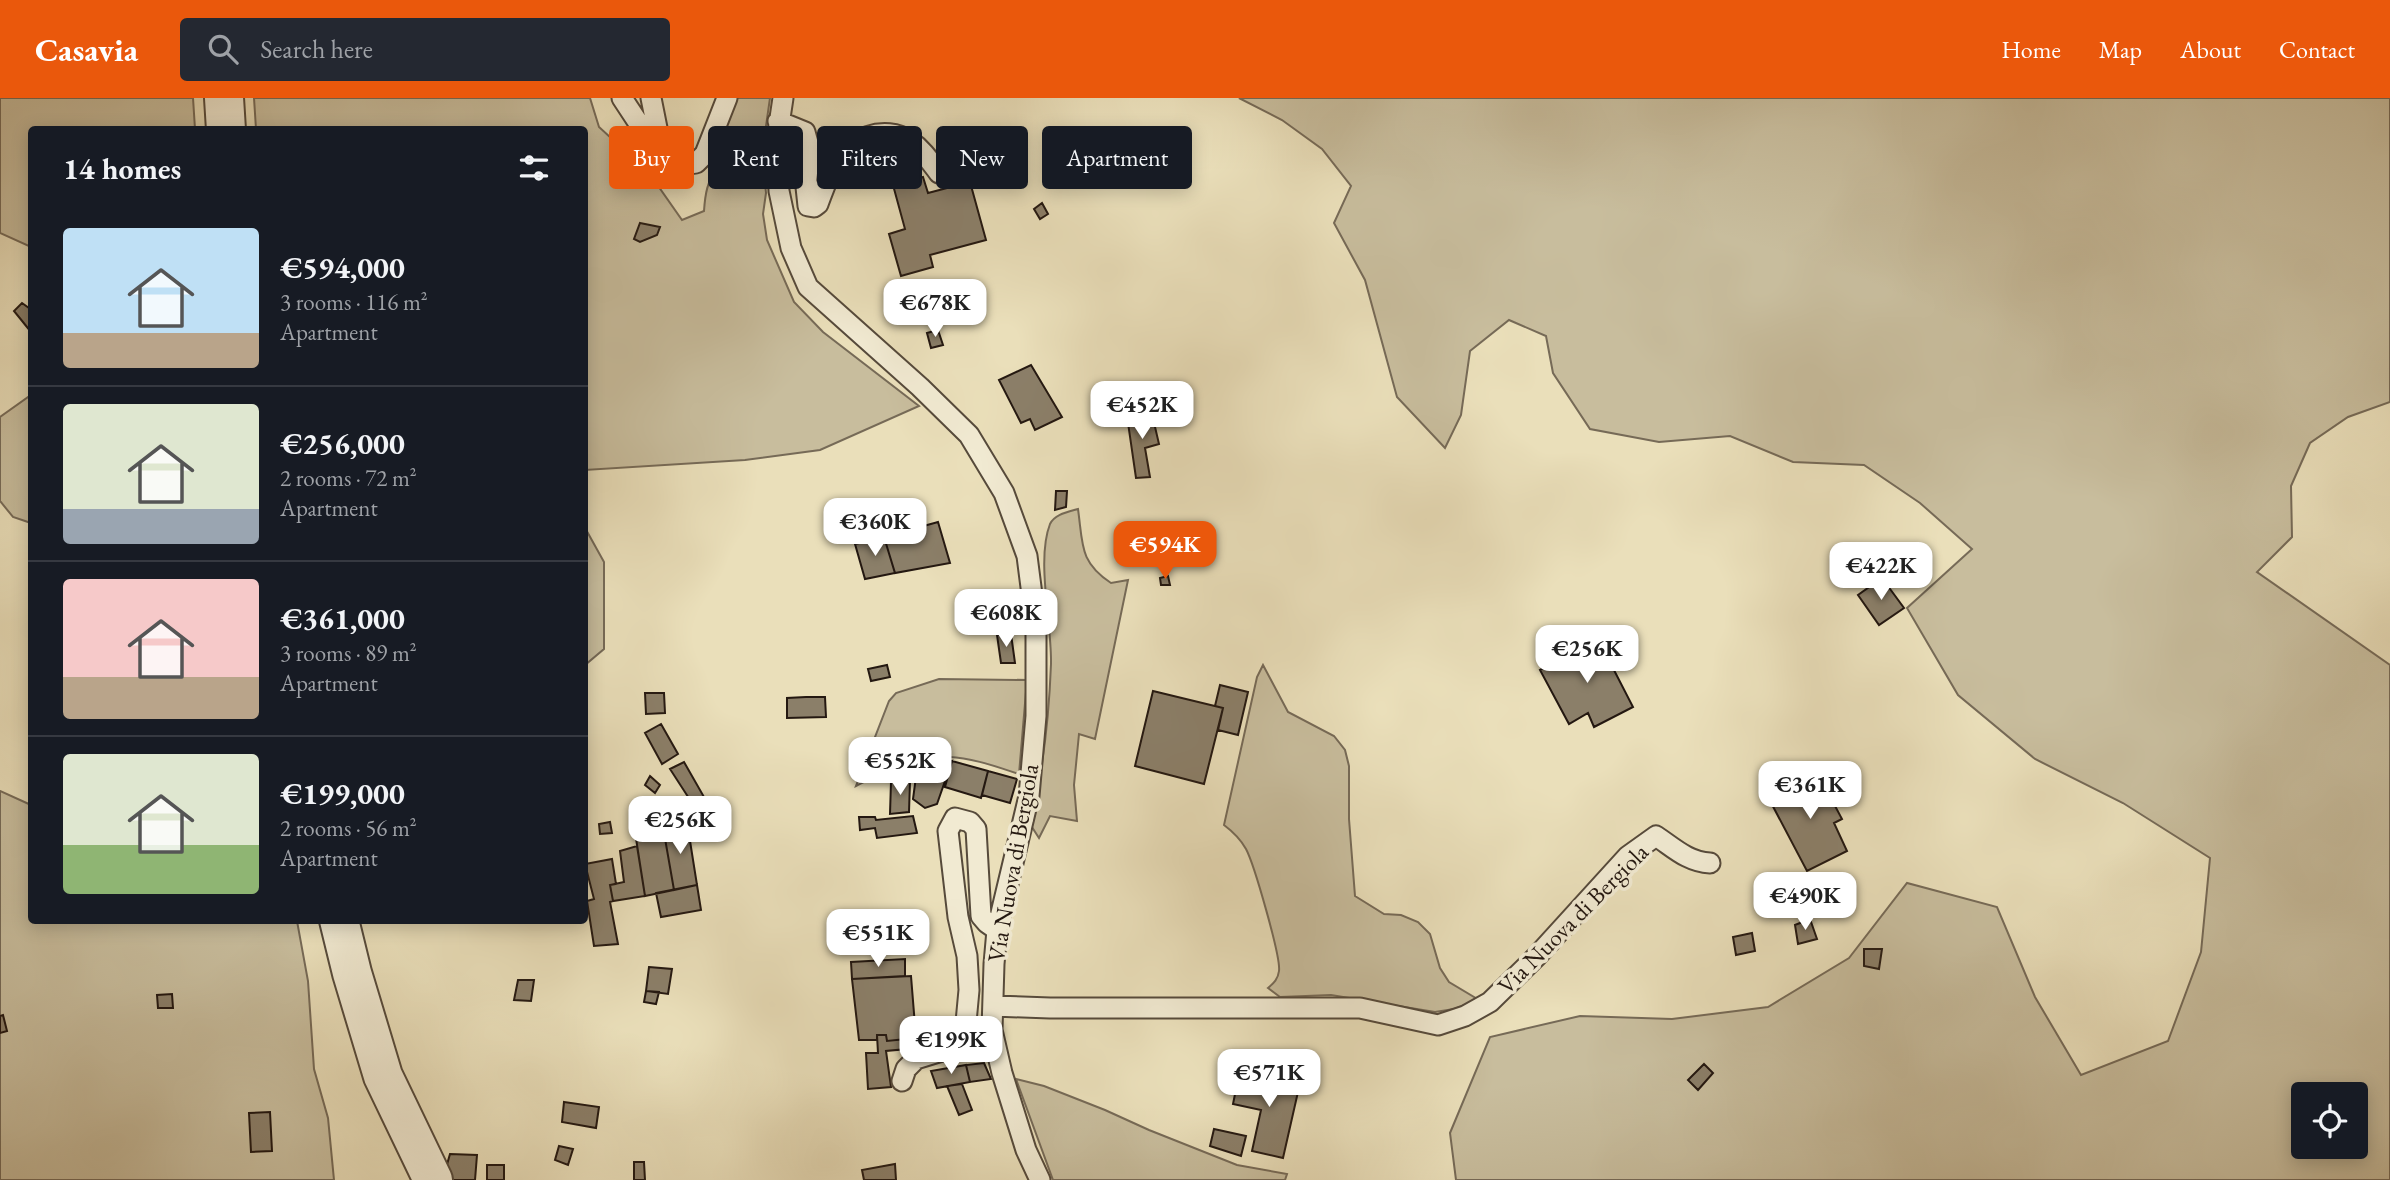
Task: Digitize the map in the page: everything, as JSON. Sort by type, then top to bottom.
[{"type":"street","points":[[224,98],[226,126]]},
{"type":"street","points":[[341,924],[352,973],[383,1076],[433,1180]]},
{"type":"lane","points":[[622,98],[640,126]]},
{"type":"lane","points":[[651,98],[657,126]]},
{"type":"lane","points":[[694,163],[705,153],[727,98]]},
{"type":"lane","name":"Via Nuova di Bergiola","points":[[783,98],[777,138],[779,191],[791,248],[808,287],[920,387],[969,435],[1004,493],[1027,556],[1036,626],[1035,730],[1029,796],[997,930],[992,1030],[1002,1073],[1026,1150],[1040,1180]]},
{"type":"lane","points":[[778,121],[805,132],[810,150],[806,187],[808,206],[818,205],[836,161],[865,137],[879,132],[895,133],[908,140],[920,149],[936,169]]},
{"type":"lane","points":[[902,1081],[906,1069],[916,1059],[955,1047],[965,1033],[969,990],[967,956],[958,917],[948,831],[956,818],[970,822],[976,829],[981,916],[997,930]]},
{"type":"lane","name":"Via Nuova di Bergiola","points":[[993,1006],[1360,1008],[1438,1024],[1465,1016],[1490,1002],[1537,956],[1628,856],[1656,835],[1697,863],[1710,863]]},
{"type":"shaded area","points":[[0,98],[193,98],[195,126],[28,126],[28,246],[0,233]]},
{"type":"shaded area","points":[[254,98],[590,98],[599,127],[609,136],[609,189],[660,189],[682,220],[704,211],[708,187],[708,189],[766,189],[763,214],[767,240],[794,302],[823,332],[919,406],[820,450],[745,460],[588,470],[588,126],[256,126]]},
{"type":"shaded area","points":[[736,98],[770,98],[766,126],[724,126]]},
{"type":"shaded area","points":[[1239,98],[2390,98],[2390,402],[2348,417],[2310,443],[2291,486],[2292,537],[2257,572],[2390,665],[2390,1180],[1456,1180],[1450,1133],[1490,1037],[1580,1016],[1672,1019],[1768,1007],[1849,958],[1907,883],[1997,907],[2035,997],[2081,1075],[2168,1041],[2201,952],[2210,858],[2123,803],[2035,759],[1958,695],[1907,608],[1972,549],[1920,503],[1864,465],[1793,462],[1730,436],[1659,442],[1590,429],[1553,373],[1546,336],[1509,320],[1470,351],[1461,415],[1445,448],[1397,397],[1365,280],[1334,223],[1351,186],[1322,149],[1282,120]]},
{"type":"shaded area","points":[[28,397],[28,522],[13,517],[0,501],[0,417]]},
{"type":"shaded area","points":[[1078,509],[1084,551],[1093,568],[1111,583],[1128,580],[1095,739],[1079,734],[1074,785],[1077,821],[1050,816],[1039,838],[1030,824],[1042,764],[1050,684],[1051,648],[1044,555],[1050,524],[1062,514]]},
{"type":"shaded area","points":[[588,533],[604,562],[604,649],[588,662]]},
{"type":"shaded area","points":[[1263,665],[1288,712],[1334,736],[1345,750],[1349,766],[1349,819],[1355,896],[1384,914],[1401,915],[1418,922],[1430,934],[1440,968],[1449,982],[1479,1000],[1454,1009],[1435,1012],[1331,995],[1280,997],[1268,988],[1279,971],[1266,910],[1246,849],[1224,825],[1257,677]]},
{"type":"shaded area","points":[[939,679],[1027,680],[1019,774],[967,759],[937,757],[901,766],[856,786],[889,701],[896,693]]},
{"type":"shaded area","points":[[0,791],[28,804],[28,924],[298,924],[308,981],[314,1069],[328,1118],[334,1180],[0,1180]]},
{"type":"shaded area","points":[[1016,1079],[1044,1086],[1237,1165],[1287,1174],[1285,1180],[1053,1180]]},
{"type":"building","points":[[922,177],[928,193],[943,189],[972,189],[986,240],[930,255],[933,267],[901,276],[889,234],[905,229],[894,189],[922,189]]},
{"type":"building","points":[[1042,203],[1048,214],[1040,219],[1034,209]]},
{"type":"building","points":[[640,223],[660,227],[657,235],[640,242],[634,239]]},
{"type":"building","points":[[962,294],[967,304],[959,309],[953,299]]},
{"type":"building","points":[[22,303],[28,307],[28,328],[14,311]]},
{"type":"building","points":[[938,330],[943,345],[931,348],[927,333]]},
{"type":"building","points":[[1031,365],[1062,417],[1035,430],[1030,419],[1021,423],[999,380]]},
{"type":"building","points":[[1152,414],[1159,444],[1145,448],[1150,477],[1136,478],[1127,416]]},
{"type":"building","points":[[1056,491],[1067,491],[1066,507],[1055,510]]},
{"type":"building","points":[[883,503],[888,520],[915,511],[920,527],[862,542],[855,512]]},
{"type":"building","points":[[938,522],[950,563],[895,573],[884,537]]},
{"type":"building","points":[[884,537],[895,573],[865,579],[855,544]]},
{"type":"building","points":[[1168,576],[1170,585],[1161,585],[1160,578]]},
{"type":"building","points":[[1882,578],[1904,608],[1879,625],[1858,595]]},
{"type":"building","points":[[1011,634],[1015,663],[1001,663],[997,635]]},
{"type":"building","points":[[1598,639],[1633,707],[1594,727],[1588,713],[1569,724],[1540,670]]},
{"type":"building","points":[[887,665],[890,677],[871,681],[868,669]]},
{"type":"building","points":[[1220,685],[1248,692],[1238,735],[1218,730],[1223,708],[1215,706]]},
{"type":"building","points":[[1153,691],[1223,708],[1204,784],[1135,766]]},
{"type":"building","points":[[645,693],[664,693],[665,713],[646,714]]},
{"type":"building","points":[[825,697],[826,717],[787,718],[787,698]]},
{"type":"building","points":[[661,724],[678,754],[662,764],[645,733]]},
{"type":"building","points":[[952,761],[988,771],[981,798],[945,787]]},
{"type":"building","points":[[952,761],[937,804],[925,808],[913,799],[917,769]]},
{"type":"building","points":[[684,762],[704,797],[692,803],[670,769]]},
{"type":"building","points":[[988,771],[1017,779],[1010,803],[982,795]]},
{"type":"building","points":[[1818,774],[1842,819],[1834,823],[1847,851],[1807,871],[1768,797]]},
{"type":"building","points":[[650,776],[660,785],[655,793],[645,785]]},
{"type":"building","points":[[910,781],[909,812],[890,814],[891,782]]},
{"type":"building","points":[[913,816],[917,833],[877,838],[875,828],[860,830],[859,817],[875,817],[876,820]]},
{"type":"building","points":[[610,822],[612,833],[600,834],[599,824]]},
{"type":"building","points":[[687,822],[697,885],[674,890],[663,827]]},
{"type":"building","points":[[663,827],[674,890],[645,896],[635,832]]},
{"type":"building","points":[[637,846],[645,896],[613,901],[610,885],[624,882],[620,851]]},
{"type":"building","points":[[612,859],[616,884],[610,885],[613,901],[610,902],[618,944],[594,946],[588,901],[594,899],[588,863]]},
{"type":"building","points":[[697,885],[701,910],[661,917],[656,893]]},
{"type":"building","points":[[1810,919],[1817,939],[1798,944],[1795,925]]},
{"type":"building","points":[[1752,933],[1755,951],[1736,955],[1733,937]]},
{"type":"building","points":[[1864,949],[1882,949],[1879,969],[1864,966]]},
{"type":"building","points":[[905,959],[905,976],[852,979],[851,962]]},
{"type":"building","points":[[649,967],[672,969],[668,994],[646,991]]},
{"type":"building","points":[[911,976],[916,1038],[887,1041],[886,1035],[877,1035],[877,1040],[859,1040],[852,979]]},
{"type":"building","points":[[518,980],[534,980],[531,1001],[514,1000]]},
{"type":"building","points":[[646,991],[659,992],[656,1004],[644,1002]]},
{"type":"building","points":[[172,994],[173,1008],[158,1008],[157,995]]},
{"type":"building","points":[[3,1015],[7,1031],[0,1033],[0,1016]]},
{"type":"building","points":[[877,1035],[886,1035],[887,1041],[916,1038],[918,1048],[886,1051],[891,1087],[868,1089],[866,1053],[878,1053]]},
{"type":"building","points":[[984,1063],[991,1079],[970,1082],[966,1065]]},
{"type":"building","points":[[1704,1064],[1713,1073],[1698,1090],[1688,1080]]},
{"type":"building","points":[[966,1065],[970,1082],[937,1088],[931,1071]]},
{"type":"building","points":[[1240,1070],[1300,1083],[1283,1158],[1252,1151],[1261,1110],[1233,1104]]},
{"type":"building","points":[[962,1084],[972,1110],[959,1115],[947,1086]]},
{"type":"building","points":[[564,1102],[599,1107],[596,1128],[562,1122]]},
{"type":"building","points":[[270,1112],[272,1151],[251,1152],[249,1113]]},
{"type":"building","points":[[1214,1129],[1246,1136],[1241,1156],[1210,1146]]},
{"type":"building","points":[[559,1146],[573,1149],[568,1165],[555,1160]]},
{"type":"building","points":[[450,1154],[477,1155],[475,1180],[452,1180],[446,1168]]},
{"type":"building","points":[[634,1162],[644,1162],[645,1180],[634,1180]]},
{"type":"building","points":[[895,1164],[896,1180],[864,1180],[862,1170]]},
{"type":"building","points":[[487,1165],[504,1165],[504,1180],[487,1180]]}]
